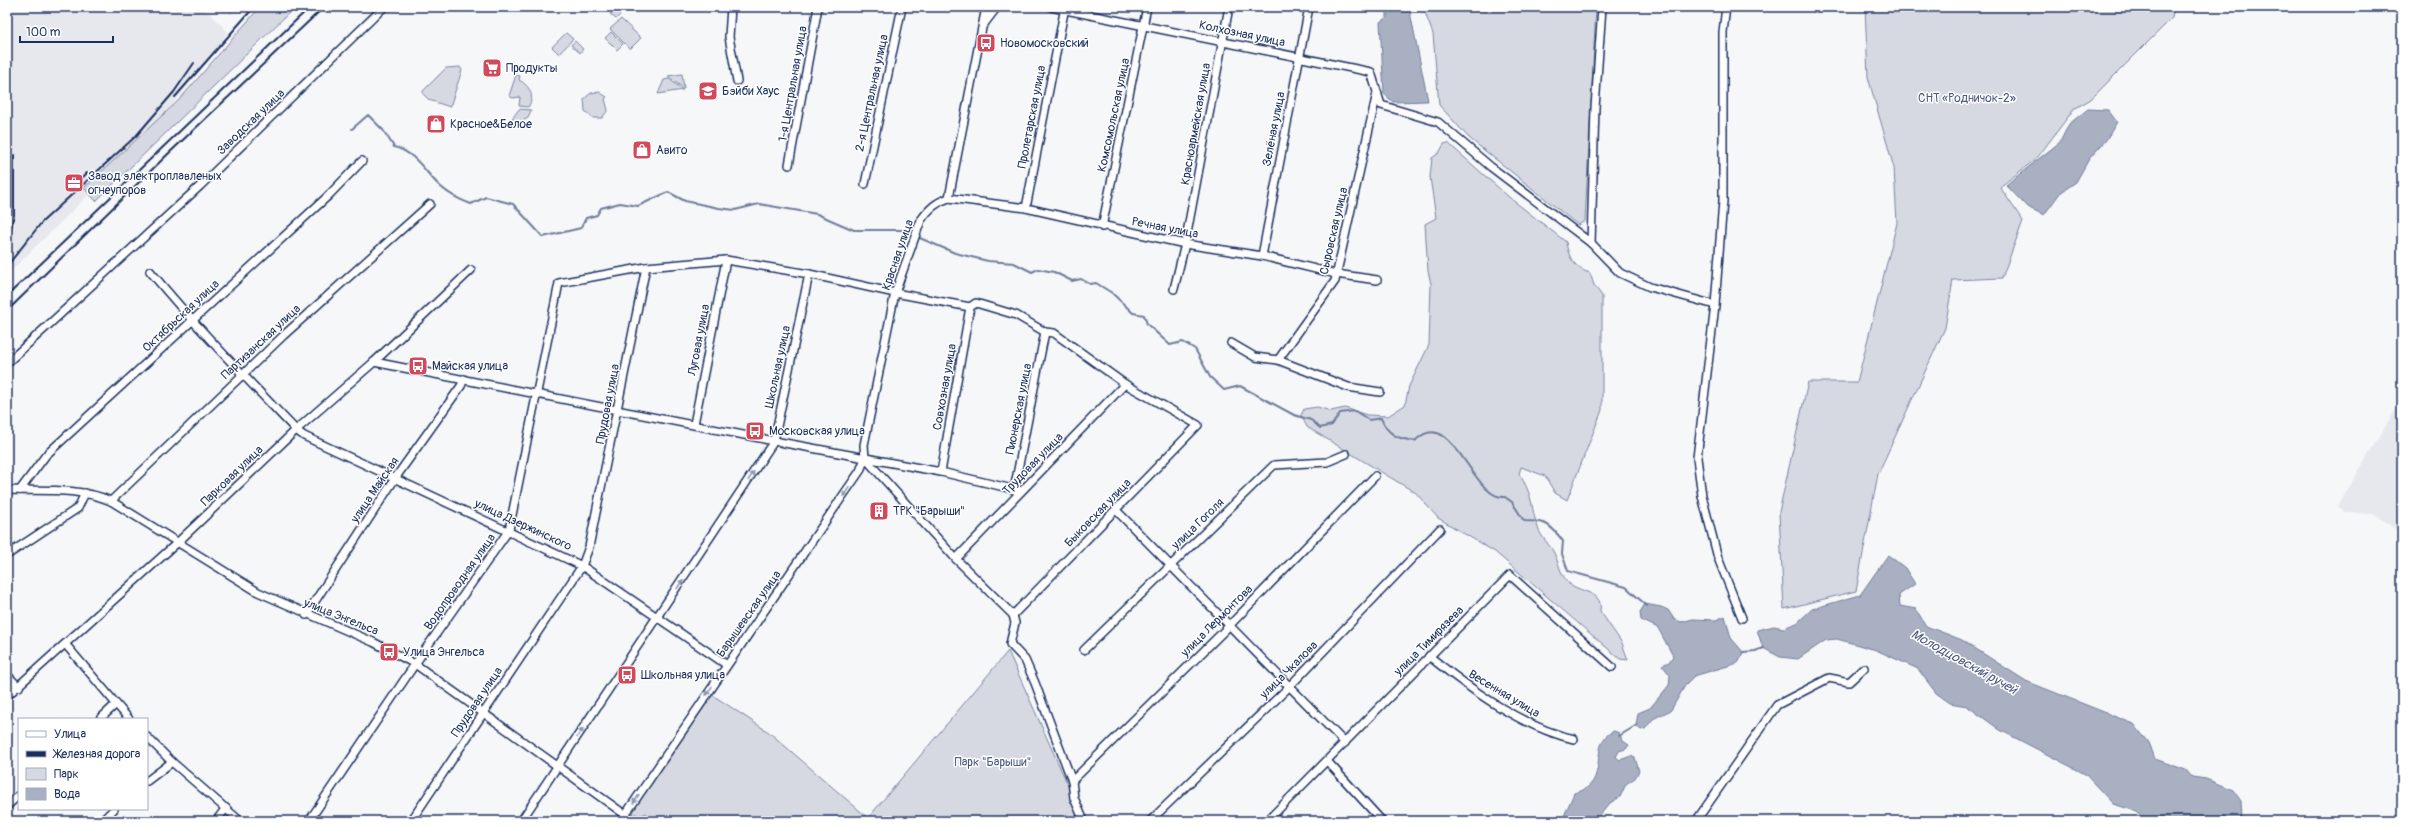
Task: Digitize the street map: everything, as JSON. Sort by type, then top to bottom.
[{"type":"street","name":"Заводская улица","points":[[7,363],[200,186],[384,7]]},
{"type":"street","points":[[731,7],[729,37],[737,81]]},
{"type":"street","name":"1-я Центральная улица","points":[[789,165],[818,7]]},
{"type":"street","name":"2-я Центральная улица","points":[[865,184],[902,7]]},
{"type":"street","points":[[949,198],[986,7]]},
{"type":"street","points":[[983,26],[997,7]]},
{"type":"street","name":"Колхозная улица","points":[[1051,7],[1065,8],[1144,26],[1371,72],[1381,105],[1438,122],[1491,167],[1591,243]]},
{"type":"street","name":"Комсомольская улица","points":[[1102,227],[1147,7]]},
{"type":"street","name":"Красноармейская улица","points":[[1174,289],[1185,244],[1229,7]]},
{"type":"street","name":"Зелёная улица","points":[[1262,256],[1308,7]]},
{"type":"street","points":[[1602,7],[1595,108],[1591,243],[1620,273],[1650,287],[1715,305]]},
{"type":"street","points":[[1726,7],[1723,32],[1723,202],[1715,305],[1697,458],[1702,496],[1718,558],[1742,618]]},
{"type":"street","name":"Пролетарская улица","points":[[1026,208],[1065,8]]},
{"type":"street","name":"Сыровская улица","points":[[1278,360],[1335,281],[1378,91]]},
{"type":"street","name":"Октябрьская улица","points":[[20,490],[46,455],[328,196],[362,161]]},
{"type":"street","name":"Речная улица","points":[[949,198],[1026,208],[1102,227],[1185,244],[1262,256],[1336,274],[1377,280]]},
{"type":"street","name":"Красная улица","points":[[865,458],[864,445],[895,293],[918,228],[927,211],[933,205],[949,198]]},
{"type":"street","name":"Партизанская улица","points":[[111,501],[241,375],[430,204]]},
{"type":"street","points":[[646,267],[726,260],[809,274],[895,293],[970,307],[976,303],[1016,315],[1045,332],[1054,333],[1125,384]]},
{"type":"street","name":"Луговая улица","points":[[694,424],[726,260]]},
{"type":"street","name":"Водопроводная улица","points":[[309,821],[415,664],[509,530],[559,283],[646,267]]},
{"type":"street","name":"Прудовая улица","points":[[411,821],[582,566],[589,547],[646,267]]},
{"type":"street","name":"Парковая улица","points":[[7,696],[66,645],[177,543],[296,430],[374,362],[471,270]]},
{"type":"street","name":"улица Дзержинского","points":[[150,271],[192,321],[241,375],[296,430],[304,436],[396,477],[582,566],[727,665]]},
{"type":"street","name":"Школьная улица","points":[[521,821],[774,441],[809,274]]},
{"type":"street","name":"Совхозная улица","points":[[941,472],[970,307]]},
{"type":"street","name":"Пионерская улица","points":[[1017,490],[1045,332]]},
{"type":"street","points":[[1231,343],[1255,358],[1278,360],[1348,387],[1380,392]]},
{"type":"street","points":[[374,362],[774,441],[941,472],[1017,490]]},
{"type":"street","name":"улица Майская","points":[[306,615],[396,477],[462,386],[464,379]]},
{"type":"street","name":"Быковская улица","points":[[1012,615],[1198,425],[1125,384]]},
{"type":"street","name":"Трудовая улица","points":[[956,558],[1017,490],[1125,384]]},
{"type":"street","name":"улица Гоголя","points":[[1084,650],[1274,465],[1327,462],[1346,454]]},
{"type":"street","points":[[865,458],[956,558],[1012,615],[1015,623],[1010,644],[1025,660],[1072,781],[1074,798],[1084,821]]},
{"type":"street","name":"Барышевская улица","points":[[621,821],[842,498],[860,471],[865,458]]},
{"type":"street","name":"улица Лермонтова","points":[[1072,781],[1228,627],[1375,476]]},
{"type":"street","name":"улица Энгельса","points":[[7,490],[85,493],[111,501],[258,592],[306,615],[373,642],[415,664],[558,765],[634,821]]},
{"type":"street","points":[[7,556],[78,508],[85,493]]},
{"type":"street","points":[[1116,510],[1171,565],[1228,627],[1345,744]]},
{"type":"street","name":"улица Чкалова","points":[[1150,821],[1288,687],[1440,529]]},
{"type":"street","name":"улица Тимирязева","points":[[1267,821],[1510,576],[1612,667]]},
{"type":"street","points":[[66,645],[115,705],[128,718]]},
{"type":"street","name":"Весенняя улица","points":[[1430,656],[1470,689],[1551,734],[1574,740]]},
{"type":"street","points":[[1696,821],[1777,705],[1830,678],[1849,682],[1864,668]]},
{"type":"street","points":[[7,675],[19,687]]},
{"type":"street","points":[[101,718],[115,705]]},
{"type":"street","points":[[148,738],[172,762],[240,821]]},
{"type":"street","points":[[1327,761],[1382,821]]},
{"type":"street","points":[[148,780],[172,762]]},
{"type":"street","points":[[7,806],[18,796]]},
{"type":"street","points":[[216,821],[226,808]]},
{"type":"street","points":[[102,821],[113,810]]},
{"type":"shaded area","points":[[7,7],[203,7],[228,32],[213,55],[138,146],[7,275]]},
{"type":"shaded area","points":[[223,7],[239,7],[231,15]]},
{"type":"shaded area","points":[[2402,398],[2402,533],[2373,514],[2346,513],[2338,506]]},
{"type":"green space","points":[[260,7],[295,7],[96,201],[84,188],[179,100]]},
{"type":"green space","points":[[617,7],[628,7],[616,19],[610,14]]},
{"type":"green space","points":[[1423,7],[1596,7],[1585,221],[1578,225],[1469,138],[1439,105],[1433,34]]},
{"type":"green space","name":"СНТ «Родничок-2»","points":[[1865,7],[2174,7],[2172,18],[2091,99],[2074,109],[2037,158],[2000,187],[2023,221],[2002,278],[1953,280],[1945,328],[1878,474],[1856,591],[1784,609],[1779,512],[1808,382],[1857,382],[1897,223],[1894,168],[1868,77]]},
{"type":"green space","points":[[621,19],[641,38],[630,49],[610,29]]},
{"type":"green space","points":[[611,32],[623,44],[617,50],[605,38]]},
{"type":"green space","points":[[566,33],[573,39],[559,54],[552,47]]},
{"type":"green space","points":[[575,41],[583,49],[580,53],[571,45]]},
{"type":"green space","points":[[460,67],[462,70],[450,107],[429,100],[423,94],[423,91],[446,68]]},
{"type":"green space","points":[[682,74],[684,89],[668,76]]},
{"type":"green space","points":[[516,75],[520,76],[519,80],[526,85],[530,91],[531,99],[528,107],[519,106],[520,97],[513,98],[509,96]]},
{"type":"green space","points":[[669,79],[683,90],[658,94],[664,80]]},
{"type":"green space","points":[[599,92],[607,97],[605,99],[608,110],[602,118],[593,118],[585,111],[584,99],[591,93]]},
{"type":"green space","points":[[519,109],[531,110],[528,118],[520,122],[512,119]]},
{"type":"green space","points":[[1448,143],[1510,198],[1566,242],[1568,253],[1573,262],[1580,269],[1590,273],[1594,285],[1602,296],[1602,410],[1567,500],[1555,493],[1545,476],[1521,467],[1519,474],[1527,489],[1539,531],[1553,551],[1564,577],[1568,583],[1574,587],[1593,594],[1597,598],[1600,603],[1600,611],[1622,643],[1628,660],[1620,659],[1495,552],[1438,518],[1416,493],[1307,427],[1301,415],[1304,409],[1317,407],[1331,411],[1345,408],[1367,415],[1388,416],[1405,405],[1409,386],[1429,345],[1431,284],[1428,271],[1425,224],[1436,218],[1430,177],[1432,158],[1439,153],[1444,144]]},
{"type":"green space","name":"Парк \"Барыши\"","points":[[1008,651],[1084,821],[654,821],[646,813],[639,816],[630,810],[711,694],[770,733],[868,818]]},
{"type":"water","points":[[1387,7],[1409,7],[1428,101],[1393,102],[1384,94],[1380,22],[1387,17]]},
{"type":"water","points":[[2088,109],[2108,110],[2117,122],[2106,140],[2089,159],[2076,182],[2060,193],[2044,215],[2027,207],[2006,185],[2060,142],[2069,124]]},
{"type":"water","points":[[1888,555],[1905,568],[1915,584],[1899,595],[1900,606],[1916,609],[1926,626],[1962,640],[2026,681],[2134,724],[2150,745],[2155,759],[2186,770],[2192,777],[2206,779],[2233,790],[2241,801],[2242,819],[2239,821],[2146,821],[2136,811],[2113,804],[2085,774],[2000,730],[1967,706],[1950,703],[1936,693],[1918,669],[1876,650],[1837,639],[1826,640],[1798,659],[1780,657],[1763,648],[1757,630],[1774,626],[1783,628],[1797,623],[1812,609],[1860,595]]},
{"type":"water","points":[[1645,604],[1668,610],[1674,619],[1681,622],[1693,619],[1716,620],[1725,616],[1731,638],[1744,653],[1738,663],[1694,676],[1686,684],[1671,710],[1653,719],[1645,729],[1641,730],[1636,726],[1638,713],[1650,708],[1669,685],[1670,675],[1662,665],[1669,662],[1673,656],[1658,628],[1641,620],[1640,612]]},
{"type":"water","points":[[1614,731],[1619,733],[1623,741],[1629,745],[1626,749],[1619,751],[1616,757],[1620,760],[1631,756],[1635,758],[1639,771],[1635,778],[1626,784],[1620,797],[1610,803],[1595,821],[1547,821],[1564,816],[1574,793],[1586,788],[1593,781],[1596,773],[1601,744],[1606,736]]},
{"type":"waterway","points":[[352,129],[368,115],[383,130],[394,147],[409,154],[420,164],[435,182],[448,192],[471,204],[486,197],[513,204],[543,237],[581,228],[586,218],[597,215],[601,208],[620,203],[638,206],[668,192],[685,201],[719,208],[735,210],[759,204],[817,214],[854,230],[901,230],[955,253],[988,261],[1014,263],[1032,272],[1038,269],[1054,272],[1072,281],[1081,279],[1090,284],[1096,283],[1112,293],[1133,313],[1144,315],[1147,324],[1170,345],[1183,342],[1195,349],[1210,377],[1224,390],[1240,386],[1294,415],[1311,420],[1320,428],[1332,425],[1340,413],[1355,411],[1369,420],[1381,418],[1390,432],[1404,439],[1415,441],[1428,433],[1440,434],[1451,443],[1462,456],[1482,485],[1493,494],[1505,497],[1512,502],[1524,521],[1546,524],[1554,530],[1563,541],[1562,554],[1568,571],[1626,587],[1647,606]]},
{"type":"waterway","name":"Молодцовский ручей","points":[[1743,652],[1755,651],[1764,648]]},
{"type":"waterway","name":"Молодцовский ручей","points":[[1619,736],[1637,725]]},
{"type":"railway","points":[[175,97],[254,7]]},
{"type":"railway","points":[[7,296],[310,7]]},
{"type":"railway","points":[[7,311],[167,155],[324,7]]},
{"type":"railway","points":[[7,266],[42,222],[136,136],[174,92],[194,63]]},
{"type":"railway","points":[[7,149],[10,180]]},
{"type":"railway","points":[[7,245],[14,215],[14,155]]},
{"type":"railway","points":[[76,184],[87,173]]},
{"type":"place","name":"Новомосковский","points":[[986,43]]},
{"type":"place","name":"Продукты","points":[[492,68]]},
{"type":"place","name":"Бэйби Хаус","points":[[708,91]]},
{"type":"place","name":"Красное&Белое","points":[[436,124]]},
{"type":"place","name":"Авито","points":[[642,150]]},
{"type":"place","name":"Завод электроплавленых огнеупоров","points":[[74,183]]},
{"type":"place","name":"Майская улица","points":[[418,366]]},
{"type":"place","name":"Московская улица","points":[[755,431]]},
{"type":"place","name":"ТРК \"Барыши\"","points":[[879,511]]},
{"type":"place","name":"Улица Энгельса","points":[[389,652]]},
{"type":"place","name":"Школьная улица","points":[[627,675]]}]
